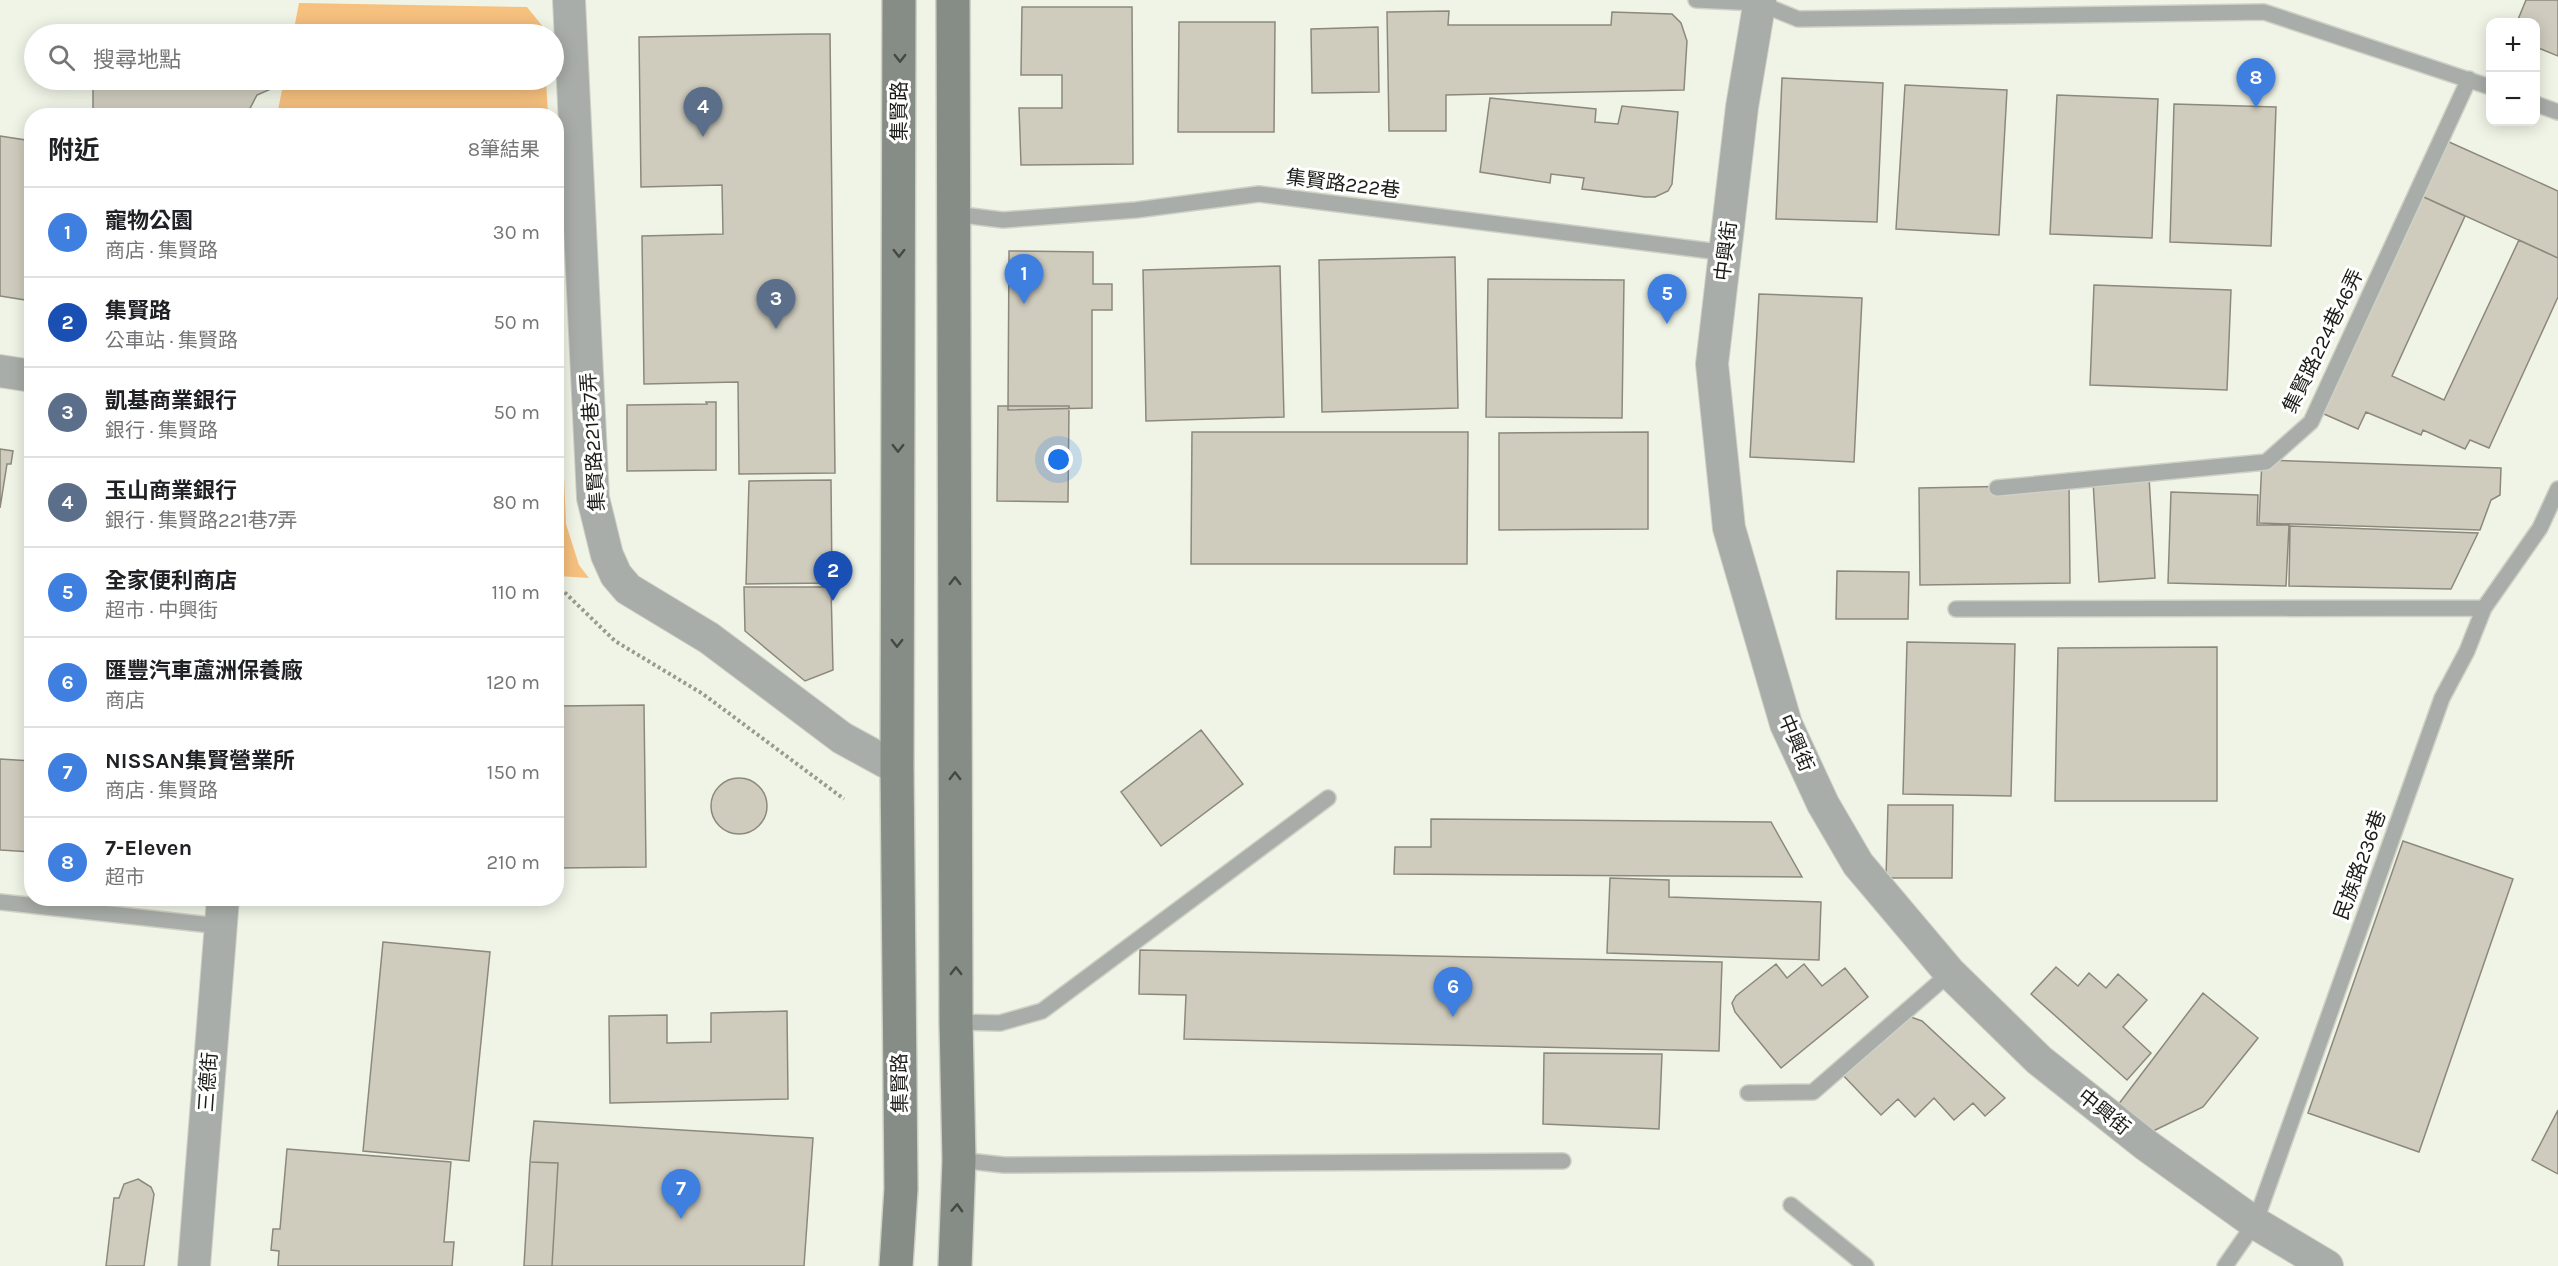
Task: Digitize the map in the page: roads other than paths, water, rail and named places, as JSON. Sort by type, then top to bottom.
[{"type":"main road","name":"集賢路","points":[[896,1266],[901,1189],[897,768],[899,0]]},
{"type":"main road","points":[[953,0],[958,1160],[955,1266]]},
{"type":"street","name":"集賢路221巷7弄","points":[[569,0],[593,498],[607,555],[616,575],[628,589],[710,638],[842,738],[897,768]]},
{"type":"street","name":"中興街","points":[[1759,2],[1742,107],[1712,364],[1729,528],[1786,724],[1823,804],[1858,864],[1950,973],[2039,1060],[2146,1145],[2255,1223],[2327,1266]]},
{"type":"street","points":[[0,370],[24,374]]},
{"type":"street","name":"三德街","points":[[194,1266],[222,912]]},
{"type":"lane","points":[[1696,0],[1759,2],[1798,19],[2266,6],[2486,85]]},
{"type":"lane","name":"集賢路224巷46弄","points":[[1997,488],[2266,462],[2311,422],[2469,79]]},
{"type":"lane","points":[[2540,106],[2558,112]]},
{"type":"lane","name":"集賢路222巷","points":[[954,214],[1003,220],[1136,210],[1259,194],[1726,253]]},
{"type":"lane","name":"民族路236巷","points":[[2225,1266],[2255,1223],[2442,698],[2467,651],[2484,608],[2540,528],[2558,489]]},
{"type":"lane","points":[[1956,609],[2484,608]]},
{"type":"lane","points":[[956,1022],[1000,1023],[1042,1011],[1328,798]]},
{"type":"lane","points":[[0,902],[24,903]]},
{"type":"lane","points":[[89,906],[222,912]]},
{"type":"lane","points":[[1748,1093],[1813,1092],[1950,973]]},
{"type":"lane","points":[[958,1160],[1004,1165],[1563,1161]]},
{"type":"lane","points":[[1791,1205],[1866,1266]]},
{"type":"place","name":"7-Eleven","points":[[2256,108]]},
{"type":"place","name":"玉山商業銀行","points":[[703,137]]},
{"type":"place","name":"寵物公園","points":[[1024,304]]},
{"type":"place","name":"全家便利商店","points":[[1667,324]]},
{"type":"place","name":"凱基商業銀行","points":[[776,329]]},
{"type":"place","name":"集賢路","points":[[833,601]]},
{"type":"place","name":"匯豐汽車蘆洲保養廠","points":[[1453,1017]]},
{"type":"place","name":"NISSAN集賢營業所","points":[[681,1219]]}]
